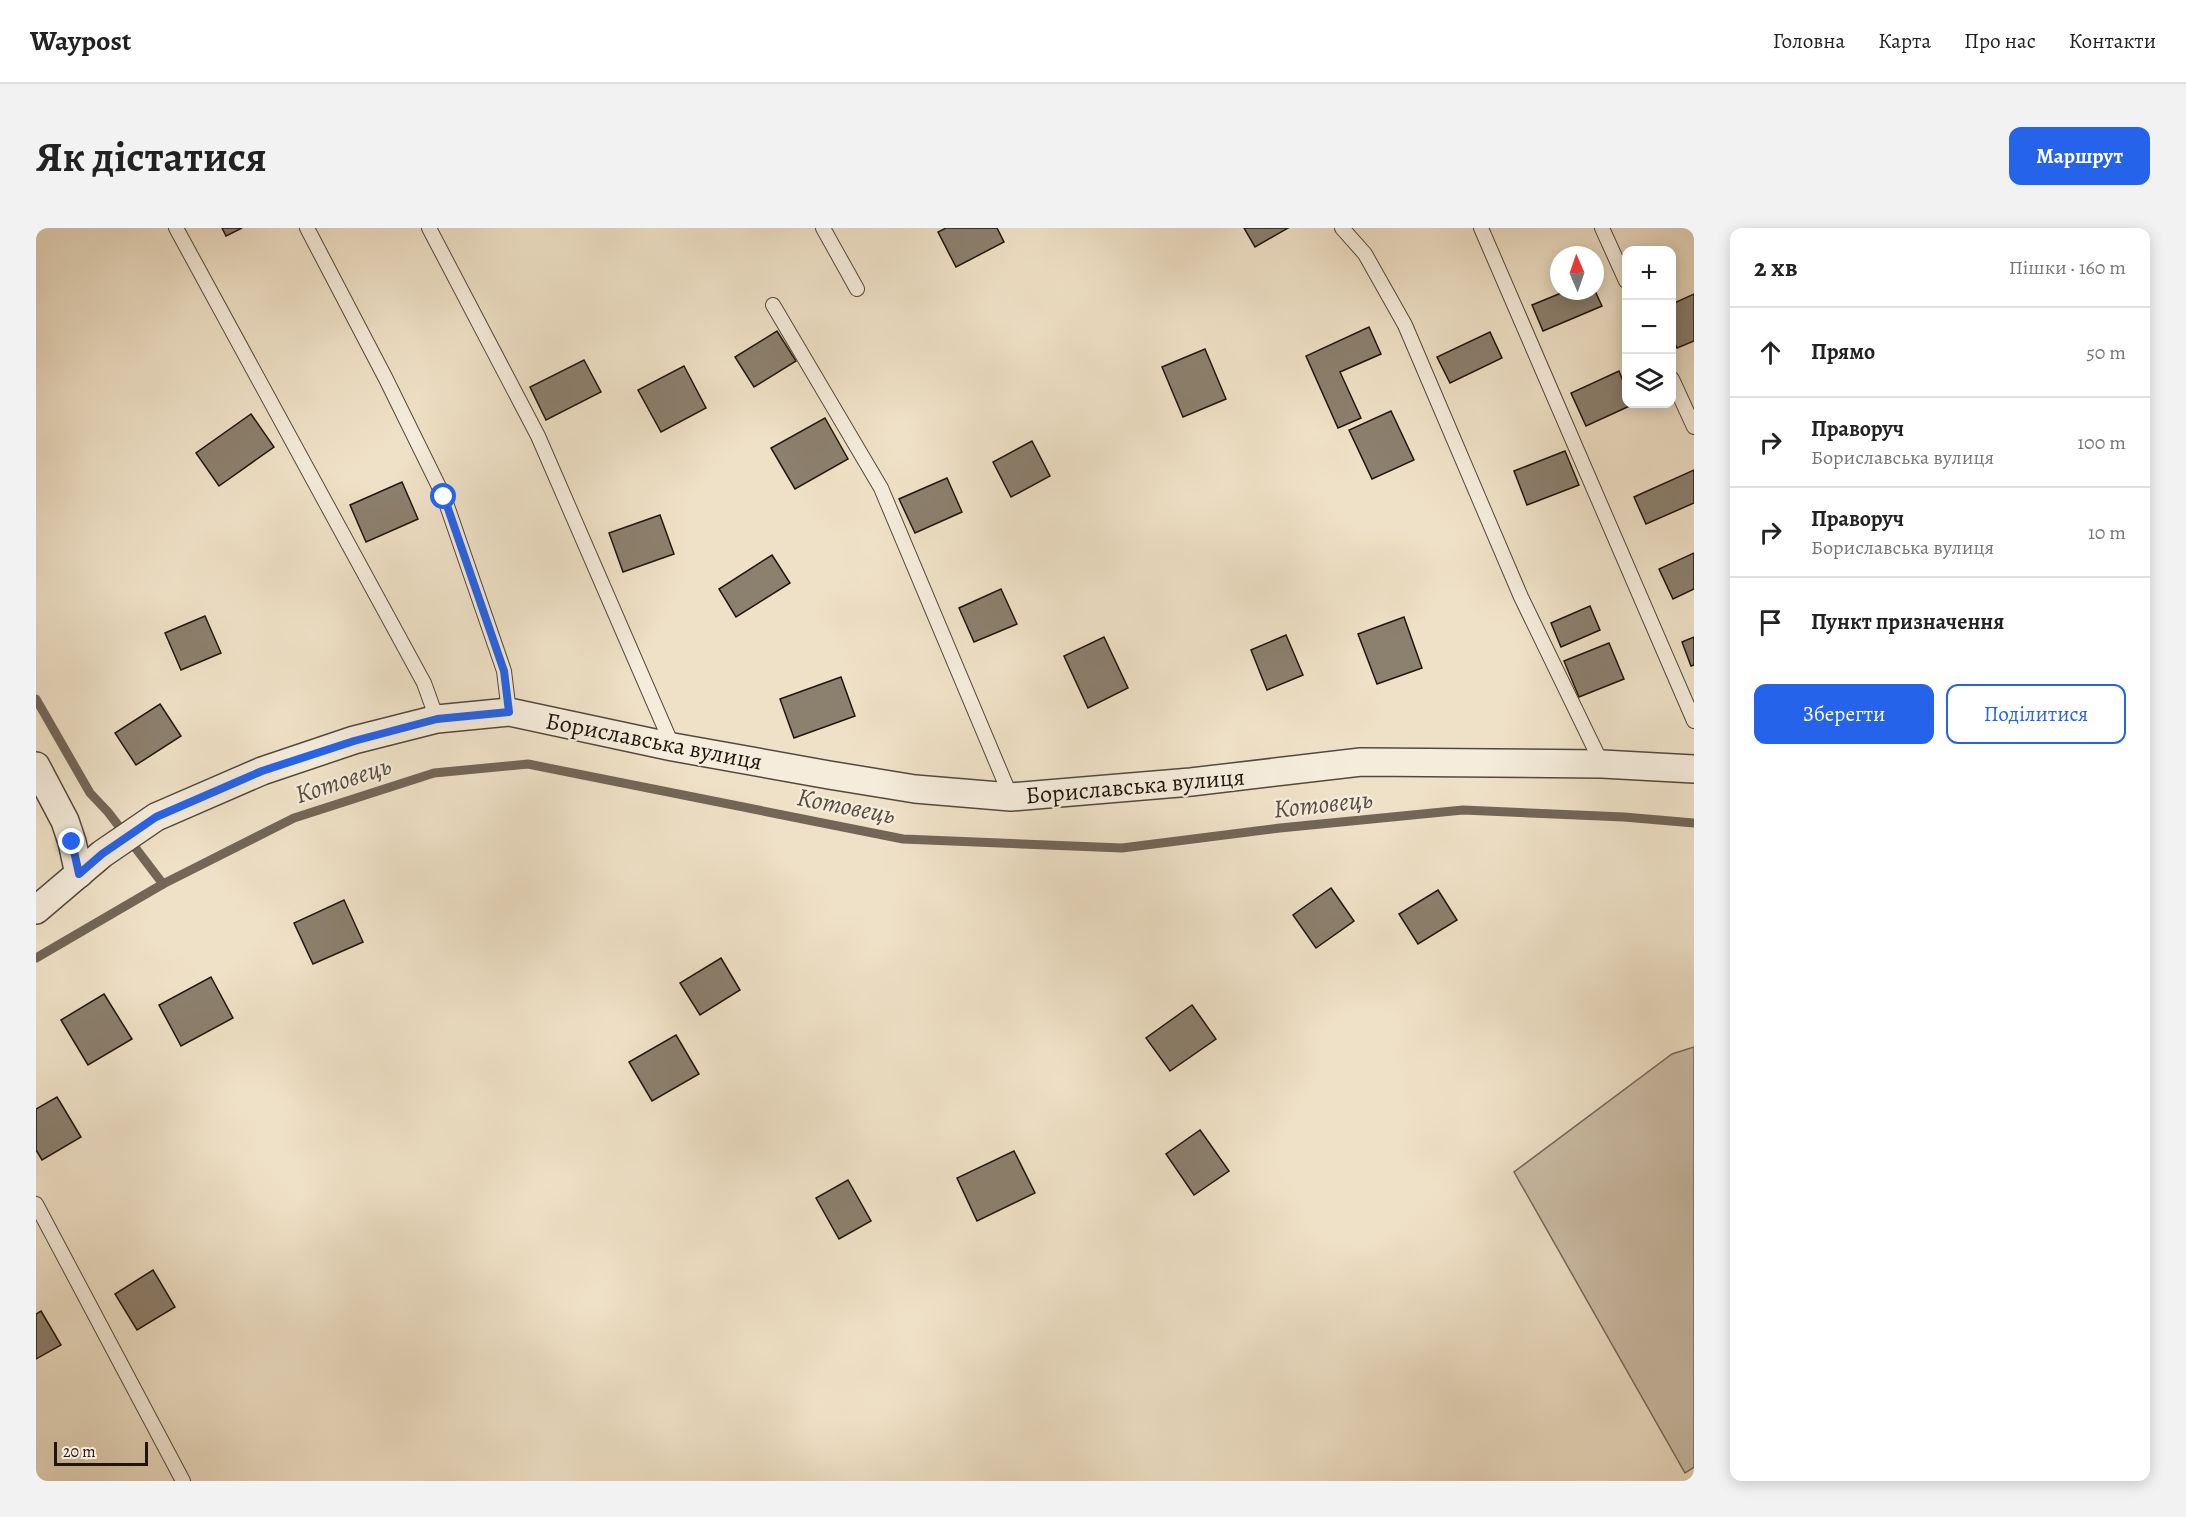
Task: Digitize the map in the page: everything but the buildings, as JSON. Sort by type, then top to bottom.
[{"type":"street","name":"Бориславська вулиця","points":[[36,910],[102,854],[156,817],[262,771],[354,741],[437,719],[509,712],[674,747],[915,789],[1011,797],[1191,782],[1360,762],[1602,764],[1694,769]]},
{"type":"street","points":[[36,766],[65,821],[79,874]]},
{"type":"lane","points":[[176,228],[424,683],[437,719]]},
{"type":"lane","points":[[307,228],[386,379],[444,497],[504,671],[509,712]]},
{"type":"lane","points":[[429,228],[538,436],[674,747]]},
{"type":"lane","points":[[823,228],[857,289]]},
{"type":"lane","points":[[1342,228],[1365,254],[1405,326],[1521,597],[1602,764]]},
{"type":"lane","points":[[1481,228],[1694,721]]},
{"type":"lane","points":[[1602,228],[1622,272]]},
{"type":"lane","points":[[773,305],[881,488],[1011,797]]},
{"type":"lane","points":[[1676,390],[1694,428]]},
{"type":"lane","points":[[36,1204],[183,1481]]},
{"type":"shaded area","points":[[1694,1047],[1694,1467],[1685,1473],[1514,1172],[1672,1054]]},
{"type":"waterway","points":[[36,699],[90,793],[108,812],[163,884]]},
{"type":"waterway","name":"Котовець","points":[[36,958],[163,884],[294,818],[434,773],[528,764],[903,839],[1122,848],[1280,828],[1463,810],[1624,817],[1694,823]]},
{"type":"route","points":[[72,842],[79,874],[102,854],[156,817],[262,771],[354,741],[437,719],[509,712],[504,671],[444,497]]}]
